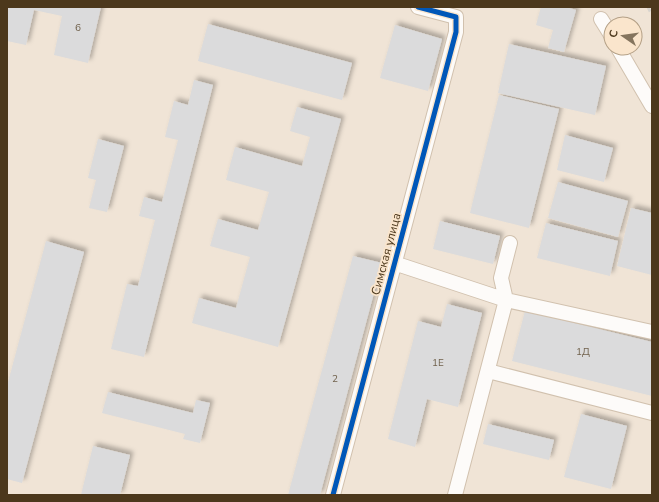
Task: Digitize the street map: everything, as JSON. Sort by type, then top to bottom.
[{"type":"street","name":"Симская улица","points":[[333,495],[456,32],[456,17],[418,7]]},
{"type":"street","points":[[623,56],[652,106]]},
{"type":"street","points":[[455,495],[506,300],[501,278],[510,244]]},
{"type":"street","points":[[394,263],[506,300],[652,332]]},
{"type":"street","points":[[488,370],[652,413]]},
{"type":"building","points":[[7,7],[101,7],[88,63],[54,55],[62,16],[34,10],[26,45],[7,41]]},
{"type":"building","points":[[541,7],[566,7],[576,10],[564,52],[548,48],[553,30],[536,25]]},
{"type":"building","points":[[208,24],[352,63],[342,100],[198,61]]},
{"type":"building","points":[[395,25],[442,39],[428,91],[380,78]]},
{"type":"building","points":[[509,44],[606,66],[595,115],[498,93]]},
{"type":"building","points":[[194,80],[213,85],[144,357],[111,349],[127,284],[138,286],[155,220],[139,216],[144,197],[162,202],[178,140],[165,137],[174,101],[188,105]]},
{"type":"building","points":[[499,95],[559,109],[529,228],[470,213]]},
{"type":"building","points":[[297,107],[341,119],[278,347],[192,323],[199,298],[236,308],[250,257],[210,246],[218,219],[258,230],[269,192],[226,180],[235,147],[302,166],[310,137],[290,131]]},
{"type":"building","points":[[565,135],[613,148],[604,182],[557,170]]},
{"type":"building","points":[[98,139],[124,146],[107,212],[89,208],[96,180],[88,178]]},
{"type":"building","points":[[558,182],[628,201],[618,237],[548,218]]},
{"type":"building","points":[[631,208],[652,213],[652,275],[617,266]]},
{"type":"building","points":[[440,221],[500,236],[493,264],[433,249]]},
{"type":"building","points":[[546,223],[618,241],[610,276],[537,258]]},
{"type":"building","points":[[46,241],[84,252],[22,483],[7,479],[7,386]]},
{"type":"building","points":[[353,256],[382,263],[320,495],[288,495]]},
{"type":"building","points":[[447,304],[482,313],[458,407],[427,399],[415,447],[388,439],[418,321],[441,327]]},
{"type":"building","points":[[525,311],[652,342],[652,396],[512,361]]},
{"type":"building","points":[[108,392],[193,413],[196,400],[210,403],[200,443],[183,439],[185,434],[102,413]]},
{"type":"building","points":[[581,414],[627,426],[611,489],[564,477]]},
{"type":"building","points":[[488,424],[554,440],[549,460],[483,444]]},
{"type":"building","points":[[93,446],[130,455],[120,495],[81,495]]},
{"type":"railway","points":[[648,7],[652,15]]},
{"type":"cycle path","points":[[333,495],[456,32],[456,17],[418,7]]}]
